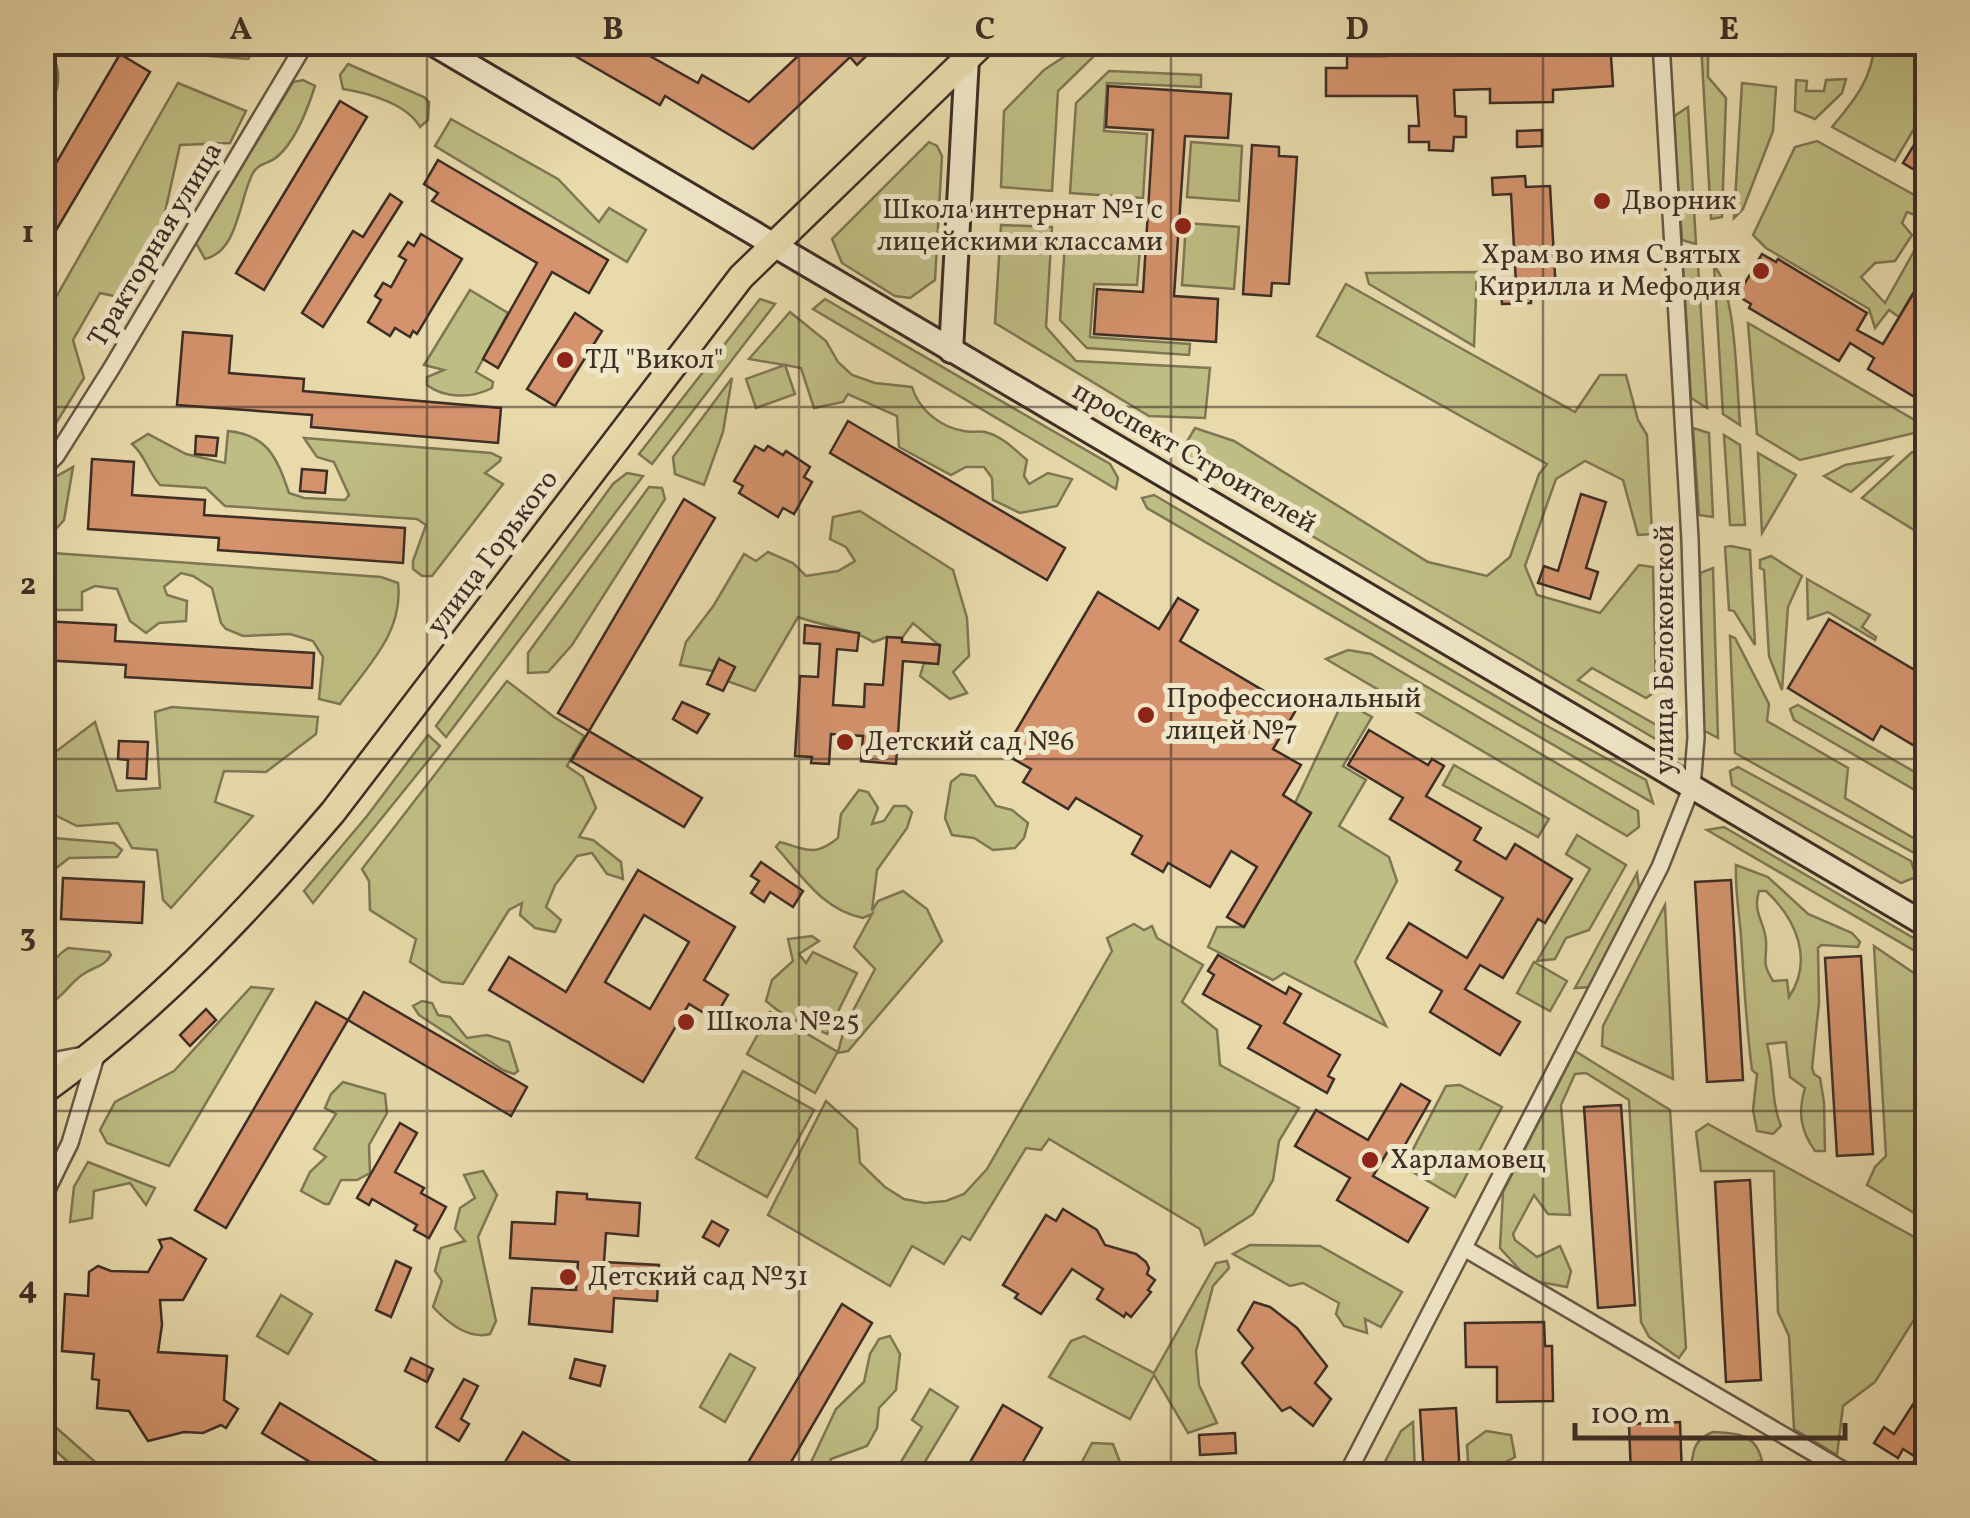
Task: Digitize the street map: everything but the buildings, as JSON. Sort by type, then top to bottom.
[{"type":"main road","name":"проспект Строителей","points":[[430,42],[1928,926]]},
{"type":"main road","name":"улица Горького","points":[[42,1092],[97,1052],[278,877],[333,812],[740,277],[975,50]]},
{"type":"main road","points":[[952,352],[975,50]]},
{"type":"street","name":"Тракторная улица","points":[[42,470],[56,456],[111,370],[306,42]]},
{"type":"street","name":"улица Белоконской","points":[[1346,1476],[1660,867],[1692,786],[1696,738],[1690,539],[1661,42]]},
{"type":"street","points":[[42,1063],[97,1052],[70,1144],[42,1200]]},
{"type":"street","points":[[1464,1248],[1853,1476]]},
{"type":"shaded area","points":[[43,43],[55,62],[58,81],[43,121]]},
{"type":"shaded area","points":[[159,43],[258,43],[248,59],[172,53]]},
{"type":"shaded area","points":[[1085,43],[1128,43],[1164,56],[1097,53],[1058,91],[1052,191],[1001,187],[1004,111],[1044,70]]},
{"type":"shaded area","points":[[1701,43],[1708,43],[1708,77],[1726,98],[1722,217],[1711,219]]},
{"type":"shaded area","points":[[1874,43],[1927,43],[1927,107],[1895,161],[1832,127],[1866,78]]},
{"type":"shaded area","points":[[348,64],[424,97],[429,102],[428,120],[420,127],[397,106],[343,89],[340,75]]},
{"type":"shaded area","points":[[1109,71],[1201,75],[1201,87],[1107,83],[1104,131],[1147,134],[1143,198],[1070,193],[1076,103]]},
{"type":"shaded area","points":[[1846,79],[1842,93],[1815,119],[1795,111],[1796,80],[1807,81],[1806,91],[1824,91],[1826,80]]},
{"type":"shaded area","points":[[303,80],[315,86],[296,133],[278,156],[255,169],[225,246],[205,259],[196,243],[293,82]]},
{"type":"shaded area","points":[[178,83],[246,111],[230,143],[180,145],[154,261],[128,299],[100,293],[73,340],[84,378],[53,428],[43,426],[43,320]]},
{"type":"shaded area","points":[[1742,83],[1776,87],[1773,131],[1743,209],[1734,218]]},
{"type":"shaded area","points":[[1688,107],[1696,244],[1682,240],[1673,117]]},
{"type":"shaded area","points":[[451,119],[558,179],[599,222],[609,208],[646,230],[627,262],[435,146]]},
{"type":"shaded area","points":[[1817,141],[1927,202],[1915,215],[1907,212],[1902,223],[1912,235],[1895,261],[1875,263],[1861,277],[1885,303],[1927,228],[1927,269],[1899,317],[1889,310],[1875,328],[1869,309],[1766,248],[1753,235],[1795,147]]},
{"type":"shaded area","points":[[929,142],[937,146],[942,156],[935,280],[910,298],[895,296],[842,263],[832,239]]},
{"type":"shaded area","points":[[1191,142],[1242,146],[1239,201],[1187,197]]},
{"type":"shaded area","points":[[1186,223],[1239,227],[1234,289],[1182,285]]},
{"type":"shaded area","points":[[1001,225],[1052,227],[1046,327],[1076,361],[1210,368],[1205,418],[1149,416],[995,323]]},
{"type":"shaded area","points":[[1065,243],[1140,249],[1137,285],[1094,284],[1090,337],[1190,344],[1189,355],[1087,348],[1060,320]]},
{"type":"shaded area","points":[[1698,265],[1707,408],[1691,398],[1683,266]]},
{"type":"shaded area","points":[[1714,266],[1727,295],[1731,317],[1740,425],[1723,414]]},
{"type":"shaded area","points":[[1477,272],[1474,346],[1369,284],[1366,273]]},
{"type":"shaded area","points":[[1346,284],[1575,412],[1600,375],[1626,375],[1638,420],[1647,435],[1652,534],[1638,535],[1623,480],[1585,461],[1556,479],[1525,566],[1537,595],[1600,613],[1639,565],[1653,567],[1656,691],[1646,698],[1592,668],[1578,680],[1658,726],[1659,741],[1197,468],[1182,450],[1195,428],[1234,441],[1428,562],[1487,576],[1510,557],[1539,474],[1547,464],[1317,336]]},
{"type":"shaded area","points":[[470,290],[508,313],[476,372],[493,382],[492,388],[476,394],[450,395],[427,385],[427,377],[444,370],[424,365]]},
{"type":"shaded area","points":[[760,299],[775,304],[652,464],[639,454]]},
{"type":"shaded area","points":[[825,299],[1110,464],[1118,478],[1116,489],[813,309]]},
{"type":"shaded area","points":[[790,312],[826,341],[838,362],[852,375],[875,383],[912,387],[925,410],[939,421],[1004,441],[1027,460],[1024,476],[1029,484],[1048,473],[1072,479],[1057,506],[1020,513],[993,500],[992,478],[984,467],[966,467],[951,475],[899,447],[897,416],[848,394],[843,402],[814,408],[801,368],[749,359]]},
{"type":"shaded area","points":[[1748,323],[1925,426],[1923,431],[1800,460],[1757,434]]},
{"type":"shaded area","points":[[785,365],[795,394],[756,408],[746,379]]},
{"type":"shaded area","points":[[732,378],[723,432],[704,485],[675,474],[673,457]]},
{"type":"shaded area","points":[[1693,428],[1709,433],[1713,517],[1699,515]]},
{"type":"shaded area","points":[[228,431],[262,443],[275,459],[289,493],[304,498],[345,500],[349,495],[334,462],[317,457],[304,438],[491,453],[501,458],[485,473],[503,484],[432,576],[422,576],[413,569],[413,561],[426,525],[417,519],[225,506],[206,488],[160,485],[132,444],[148,434],[186,454],[225,463]]},
{"type":"shaded area","points":[[1724,435],[1740,445],[1745,525],[1730,525]]},
{"type":"shaded area","points":[[1912,452],[1927,461],[1927,538],[1862,498]]},
{"type":"shaded area","points":[[1758,453],[1796,475],[1762,533]]},
{"type":"shaded area","points":[[1891,457],[1851,492],[1824,476],[1845,465]]},
{"type":"shaded area","points":[[73,467],[64,520],[55,530],[43,526],[43,488]]},
{"type":"shaded area","points":[[627,473],[643,476],[446,737],[436,726],[613,484]]},
{"type":"shaded area","points":[[649,487],[662,488],[665,499],[572,645],[548,672],[528,673],[528,653]]},
{"type":"shaded area","points":[[1154,495],[1538,721],[1646,780],[1653,803],[1147,508],[1142,498]]},
{"type":"shaded area","points":[[860,511],[953,570],[967,618],[969,656],[953,672],[967,693],[950,699],[920,676],[924,663],[938,664],[940,646],[913,623],[902,638],[887,637],[873,642],[798,617],[755,691],[727,681],[719,659],[713,671],[680,665],[686,642],[714,605],[744,554],[756,561],[768,552],[793,563],[806,576],[838,571],[855,561],[846,547],[830,539],[833,517]]},
{"type":"shaded area","points":[[43,545],[53,553],[381,577],[398,583],[398,601],[381,648],[340,704],[319,699],[323,657],[313,641],[290,634],[243,636],[226,629],[212,588],[193,576],[181,573],[164,587],[167,595],[187,601],[186,621],[159,623],[146,633],[130,621],[117,589],[95,586],[82,592],[82,610],[43,610]]},
{"type":"shaded area","points":[[1725,547],[1750,550],[1755,645],[1734,611],[1729,610]]},
{"type":"shaded area","points":[[1771,556],[1802,576],[1788,607],[1782,690],[1769,656],[1764,570],[1760,568],[1760,560]]},
{"type":"shaded area","points":[[1713,568],[1718,738],[1703,730],[1700,573]]},
{"type":"shaded area","points":[[1807,579],[1870,615],[1862,627],[1875,640],[1828,612],[1808,619]]},
{"type":"shaded area","points":[[1730,636],[1735,638],[1769,704],[1767,721],[1848,768],[1845,798],[1927,846],[1925,859],[1735,753]]},
{"type":"shaded area","points":[[1348,650],[1371,654],[1638,811],[1639,827],[1627,836],[1326,659]]},
{"type":"shaded area","points":[[507,681],[584,736],[567,766],[583,777],[596,808],[579,837],[593,840],[621,862],[623,879],[607,874],[592,853],[577,856],[555,885],[546,907],[561,920],[555,932],[535,928],[520,915],[522,903],[509,910],[463,984],[442,982],[410,962],[416,939],[370,910],[369,881],[362,869]]},
{"type":"shaded area","points":[[1343,701],[1372,717],[1343,766],[1366,780],[1339,826],[1389,857],[1397,881],[1355,962],[1386,1026],[1284,973],[1273,980],[1208,947],[1217,927],[1244,927],[1311,813],[1295,803]]},
{"type":"shaded area","points":[[1798,705],[1927,779],[1927,797],[1794,720],[1790,709]]},
{"type":"shaded area","points":[[172,707],[318,717],[316,734],[266,772],[224,771],[215,802],[253,816],[171,908],[163,900],[157,850],[132,848],[118,823],[77,826],[43,809],[42,762],[95,722],[117,791],[160,788],[155,712]]},
{"type":"shaded area","points":[[428,735],[440,746],[313,903],[304,891]]},
{"type":"shaded area","points":[[1454,765],[1549,819],[1538,837],[1443,785]]},
{"type":"shaded area","points":[[1738,767],[1911,861],[1916,877],[1901,883],[1732,785],[1730,771]]},
{"type":"shaded area","points":[[961,774],[975,776],[996,806],[1012,810],[1028,823],[1024,838],[1015,848],[993,850],[974,838],[952,835],[945,818],[951,782]]},
{"type":"shaded area","points":[[859,790],[868,792],[878,808],[872,824],[884,821],[894,806],[906,806],[912,812],[907,828],[877,870],[872,911],[878,901],[903,891],[927,909],[942,941],[848,1051],[837,1053],[815,1093],[747,1054],[770,1012],[838,1052],[845,1026],[875,969],[854,947],[872,914],[863,918],[836,908],[805,881],[776,847],[780,842],[810,850],[830,844],[838,838],[841,814]]},
{"type":"shaded area","points":[[1724,827],[1927,946],[1927,958],[1707,830]]},
{"type":"shaded area","points":[[1577,835],[1626,865],[1589,930],[1566,938],[1555,959],[1537,961],[1590,869],[1566,854]]},
{"type":"shaded area","points":[[53,838],[114,843],[122,850],[117,857],[69,858],[43,874],[43,842]]},
{"type":"shaded area","points":[[1736,865],[1768,877],[1808,914],[1852,933],[1860,942],[1858,947],[1818,948],[1819,1003],[1812,1068],[1820,1078],[1824,1102],[1825,1151],[1815,1151],[1803,1128],[1805,1088],[1790,1077],[1786,1042],[1767,1044],[1781,1126],[1773,1134],[1757,1131],[1753,1110],[1757,1074],[1752,1070],[1750,1053]],"holes":[[[1759,891],[1766,891],[1786,914],[1798,941],[1800,969],[1789,997],[1787,980],[1773,981],[1766,965],[1765,934],[1757,905]]]},
{"type":"shaded area","points":[[1637,873],[1639,888],[1591,987],[1575,988]]},
{"type":"shaded area","points":[[1665,905],[1673,1079],[1602,1046],[1603,1026]]},
{"type":"shaded area","points":[[1134,924],[1144,930],[1152,926],[1157,938],[1203,965],[1182,1002],[1217,1030],[1220,1065],[1299,1108],[1279,1141],[1273,1180],[1253,1214],[1205,1245],[1200,1229],[1049,1139],[1041,1150],[1026,1148],[970,1240],[962,1236],[944,1264],[912,1246],[890,1286],[768,1215],[826,1101],[857,1129],[860,1163],[885,1187],[904,1199],[925,1203],[964,1194],[987,1169],[1112,951],[1107,938]]},
{"type":"shaded area","points":[[812,936],[819,941],[799,954],[806,963],[813,952],[857,973],[827,1034],[766,1001],[772,980],[793,961],[788,939]]},
{"type":"shaded area","points":[[1874,946],[1927,982],[1921,1021],[1928,1180],[1921,1217],[1867,1185],[1875,1167],[1886,1156]]},
{"type":"shaded area","points":[[68,948],[111,955],[49,1004],[45,987],[48,972]]},
{"type":"shaded area","points":[[1534,962],[1567,981],[1550,1011],[1517,993]]},
{"type":"shaded area","points":[[251,987],[273,989],[169,1166],[107,1143],[100,1130],[115,1102],[174,1071]]},
{"type":"shaded area","points":[[422,1001],[432,1003],[438,1015],[450,1017],[467,1038],[487,1035],[509,1042],[518,1071],[514,1074],[503,1070],[419,1015],[413,1006]]},
{"type":"shaded area","points":[[1575,1051],[1670,1110],[1686,1348],[1679,1358],[1649,1337],[1641,1322],[1629,1100],[1586,1073],[1575,1074],[1561,1105],[1570,1215],[1548,1214],[1534,1195],[1513,1234],[1537,1257],[1560,1246],[1571,1271],[1567,1287],[1529,1280],[1500,1248],[1503,1192]]},
{"type":"shaded area","points":[[743,1071],[814,1110],[767,1197],[696,1158]]},
{"type":"shaded area","points":[[343,1082],[385,1094],[387,1113],[369,1145],[370,1173],[357,1180],[341,1180],[329,1204],[325,1204],[301,1191],[310,1172],[326,1157],[314,1149],[336,1114],[325,1108],[331,1094]]},
{"type":"shaded area","points":[[1460,1085],[1502,1107],[1455,1197],[1411,1171],[1408,1159],[1446,1086]]},
{"type":"shaded area","points":[[1708,1124],[1927,1244],[1927,1319],[1915,1318],[1875,1382],[1843,1406],[1837,1455],[1794,1429],[1789,1336],[1778,1312],[1774,1171],[1701,1171],[1696,1132]]},
{"type":"shaded area","points":[[88,1162],[155,1188],[146,1205],[130,1183],[94,1191],[92,1218],[70,1222],[74,1187]]},
{"type":"shaded area","points":[[483,1171],[497,1195],[478,1237],[496,1321],[490,1334],[482,1335],[458,1328],[433,1307],[442,1281],[435,1271],[441,1248],[465,1241],[455,1229],[460,1208],[475,1198],[464,1175]]},
{"type":"shaded area","points":[[1250,1245],[1320,1246],[1402,1292],[1381,1327],[1365,1319],[1367,1333],[1344,1326],[1336,1314],[1339,1303],[1303,1283],[1290,1286],[1233,1254]]},
{"type":"shaded area","points":[[1227,1261],[1229,1268],[1213,1286],[1196,1351],[1199,1385],[1217,1423],[1188,1433],[1154,1375],[1130,1419],[1049,1377],[1071,1341],[1084,1336],[1154,1373],[1216,1263]]},
{"type":"shaded area","points":[[281,1295],[312,1314],[288,1354],[257,1336]]},
{"type":"shaded area","points":[[890,1336],[900,1354],[896,1390],[879,1408],[877,1428],[867,1446],[831,1459],[826,1475],[805,1475],[836,1409],[864,1382],[870,1354],[879,1339]]},
{"type":"shaded area","points":[[730,1354],[755,1368],[725,1422],[700,1407]]},
{"type":"shaded area","points":[[930,1389],[958,1407],[917,1475],[893,1475],[922,1427],[912,1420]]},
{"type":"shaded area","points":[[42,1416],[110,1475],[82,1475],[43,1439]]},
{"type":"shaded area","points":[[1413,1422],[1415,1475],[1378,1475],[1401,1431]]},
{"type":"shaded area","points":[[1486,1431],[1511,1435],[1515,1457],[1487,1475],[1469,1475],[1467,1445]]},
{"type":"shaded area","points":[[1713,1432],[1745,1437],[1755,1445],[1762,1461],[1728,1467],[1720,1475],[1690,1475],[1697,1444]]},
{"type":"shaded area","points":[[1092,1443],[1113,1444],[1123,1470],[1121,1475],[1075,1475]]},
{"type":"place","name":"Дворник","points":[[1602,201]]},
{"type":"place","name":"Школа интернат №1 с лицейскими классами","points":[[1183,226]]},
{"type":"place","name":"Храм во имя Святых Кирилла и Мефодия","points":[[1761,271]]},
{"type":"place","name":"ТД \"Викол\"","points":[[565,360]]},
{"type":"place","name":"Профессиональный лицей №7","points":[[1146,715]]},
{"type":"place","name":"Детский сад №6","points":[[845,742]]},
{"type":"place","name":"Школа №25","points":[[686,1022]]},
{"type":"place","name":"Харламовец","points":[[1370,1160]]},
{"type":"place","name":"Детский сад №31","points":[[568,1277]]}]
